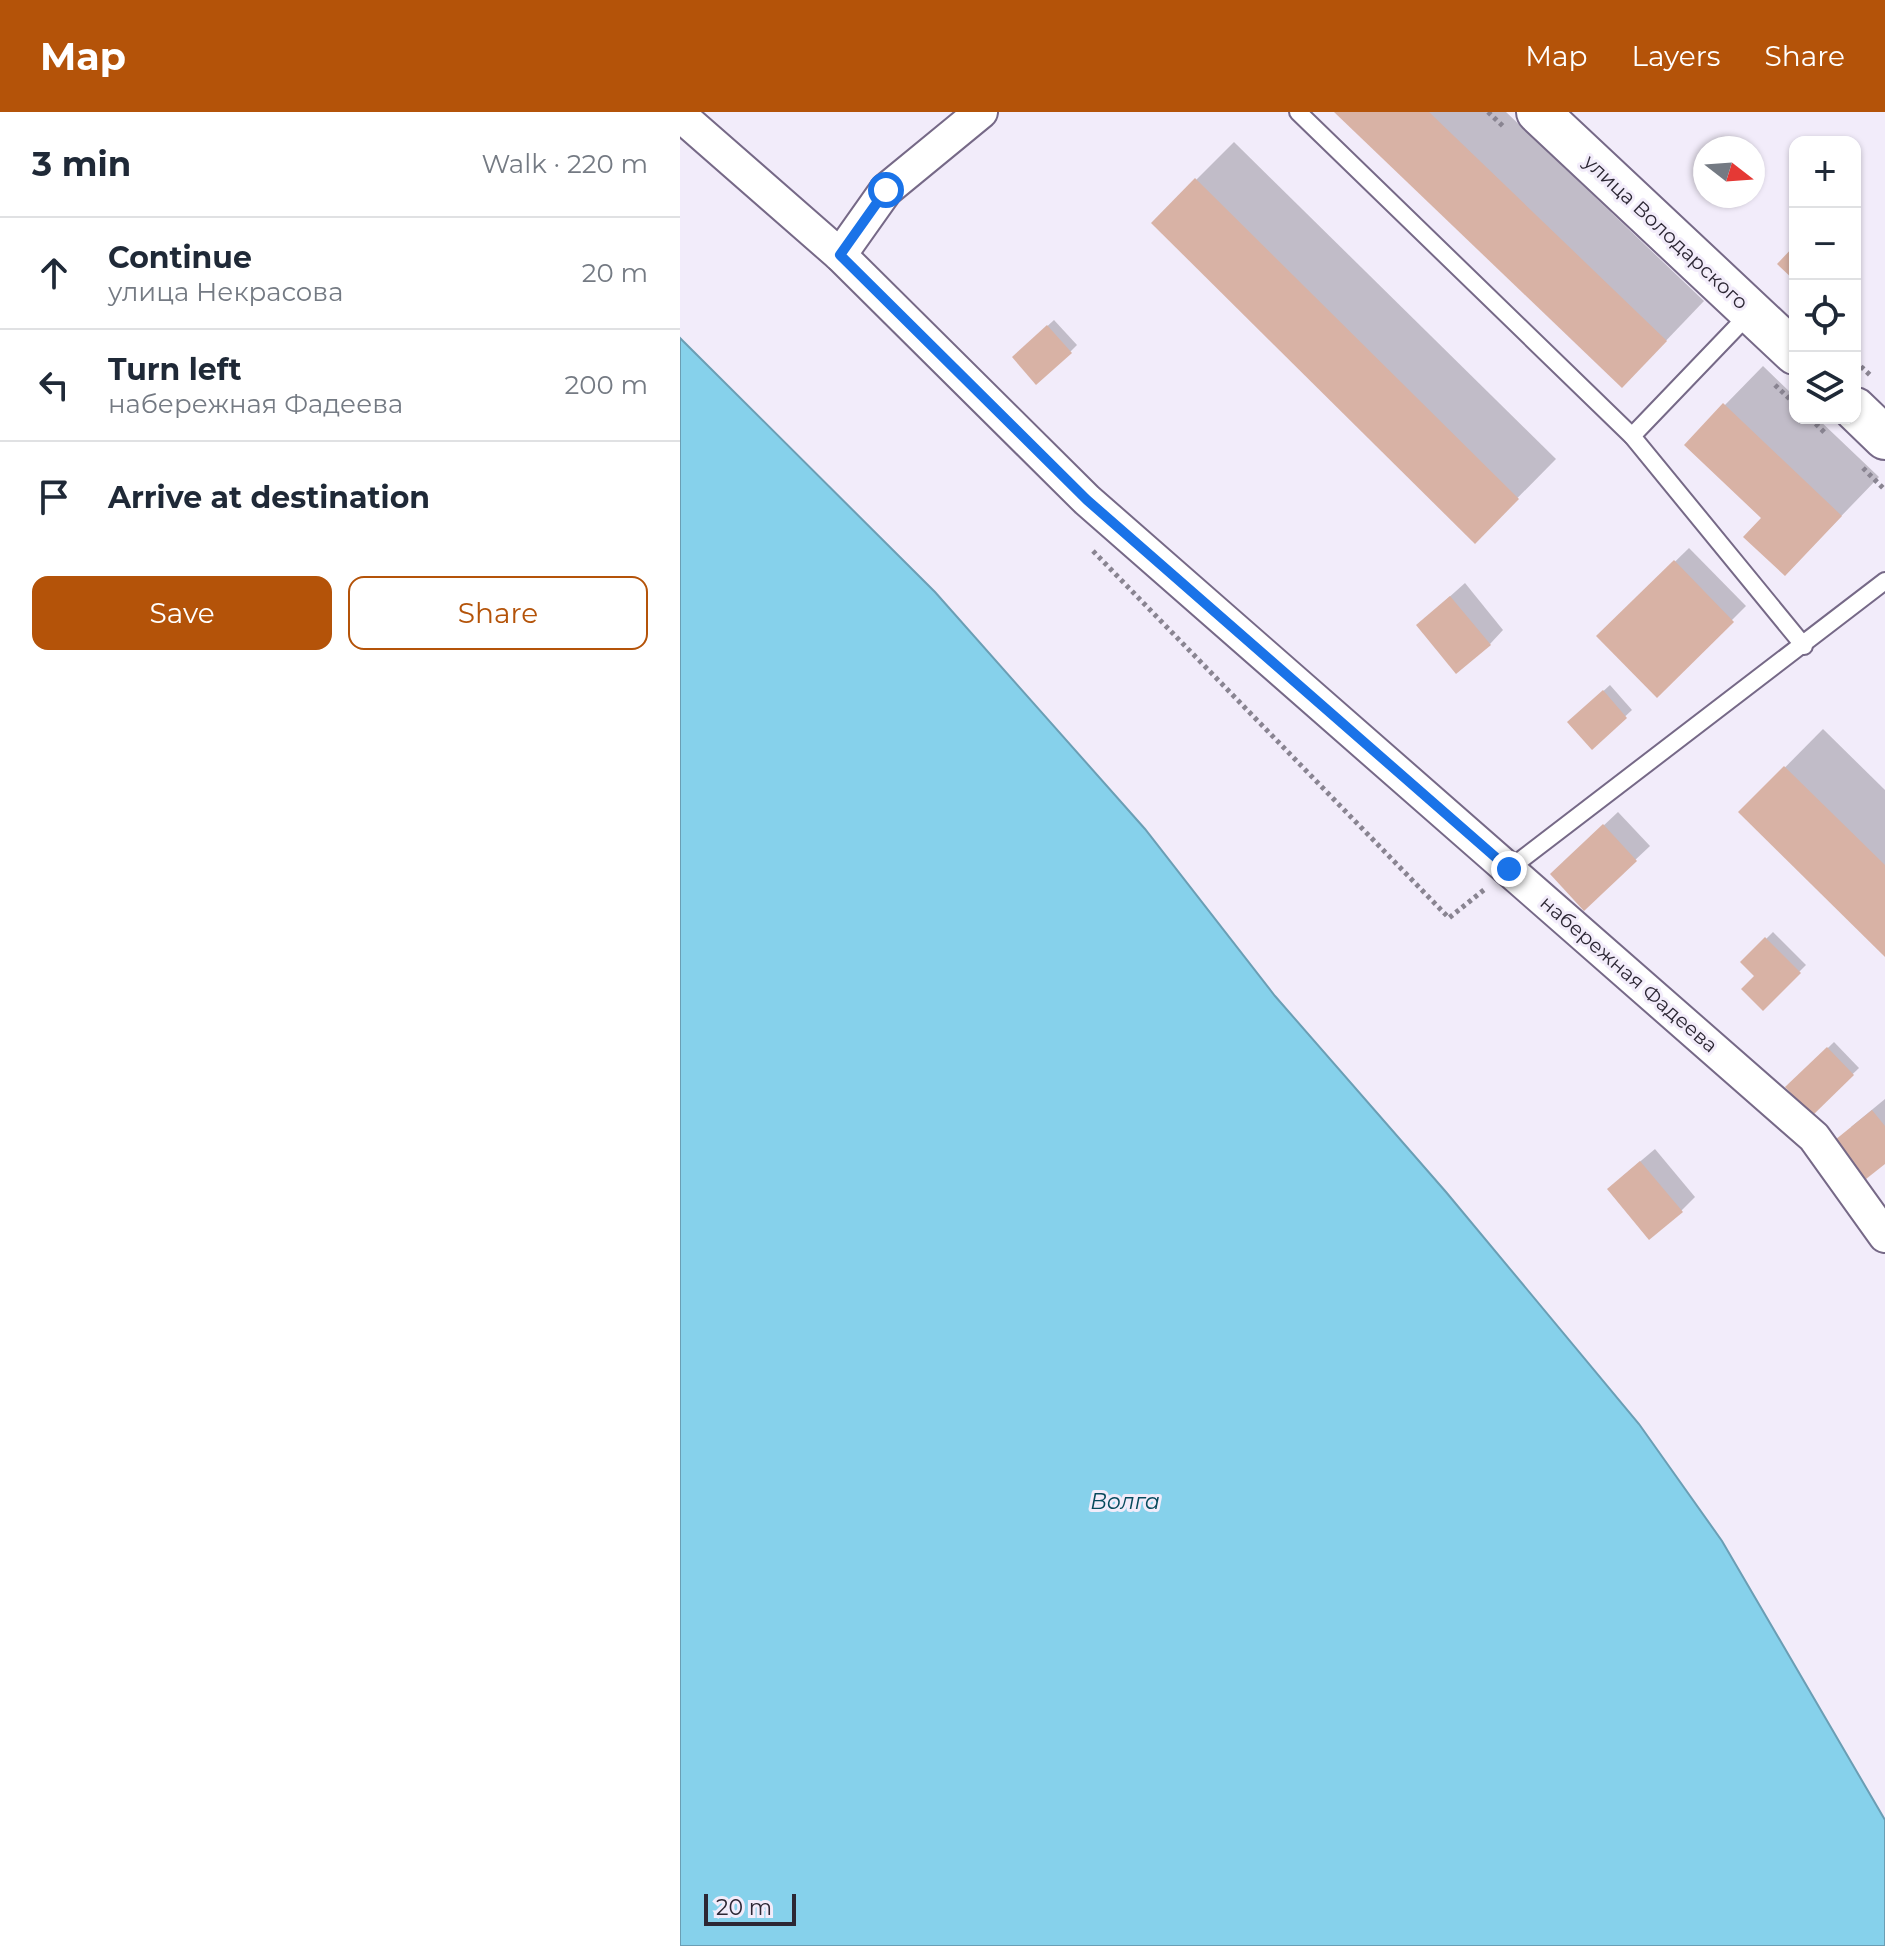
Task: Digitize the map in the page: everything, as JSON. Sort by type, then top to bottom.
[{"type":"street","points":[[840,255],[886,190],[981,112]]},
{"type":"street","name":"улица Володарского","points":[[1541,113],[1794,352]]},
{"type":"street","name":"набережная Фадеева","points":[[680,115],[840,255],[1087,500],[1814,1137],[1885,1236]]},
{"type":"street","points":[[1861,415],[1885,438]]},
{"type":"lane","points":[[1298,112],[1632,436],[1804,646]]},
{"type":"lane","points":[[1632,436],[1751,312]]},
{"type":"lane","points":[[1509,869],[1885,581]]},
{"type":"path","points":[[1086,544],[1449,918],[1509,869]]},
{"type":"water","name":"Волга","points":[[680,338],[935,592],[1145,829],[1275,996],[1446,1192],[1639,1424],[1722,1541],[1885,1820],[1885,1946],[680,1946]]},
{"type":"building","points":[[1334,112],[1429,112],[1667,341],[1622,388]]},
{"type":"building","points":[[1195,178],[1519,499],[1475,544],[1151,223]]},
{"type":"building","points":[[1789,251],[1789,275],[1777,264]]},
{"type":"building","points":[[1047,325],[1072,353],[1036,385],[1012,357]]},
{"type":"building","points":[[1723,403],[1842,516],[1785,576],[1743,537],[1761,518],[1684,445]]},
{"type":"building","points":[[1674,560],[1734,622],[1657,698],[1596,636]]},
{"type":"building","points":[[1450,596],[1491,645],[1456,674],[1416,625]]},
{"type":"building","points":[[1603,690],[1627,718],[1592,750],[1567,722]]},
{"type":"building","points":[[1784,766],[1885,865],[1885,957],[1738,812]]},
{"type":"building","points":[[1603,824],[1637,861],[1584,911],[1550,874]]},
{"type":"building","points":[[1765,937],[1801,973],[1763,1011],[1741,989],[1754,976],[1740,962]]},
{"type":"building","points":[[1827,1047],[1854,1075],[1812,1116],[1785,1087]]},
{"type":"building","points":[[1872,1110],[1885,1126],[1885,1164],[1866,1179],[1835,1140]]},
{"type":"building","points":[[1640,1161],[1683,1212],[1649,1240],[1607,1189]]},
{"type":"route","points":[[886,190],[840,255],[1087,500],[1509,869]]}]
